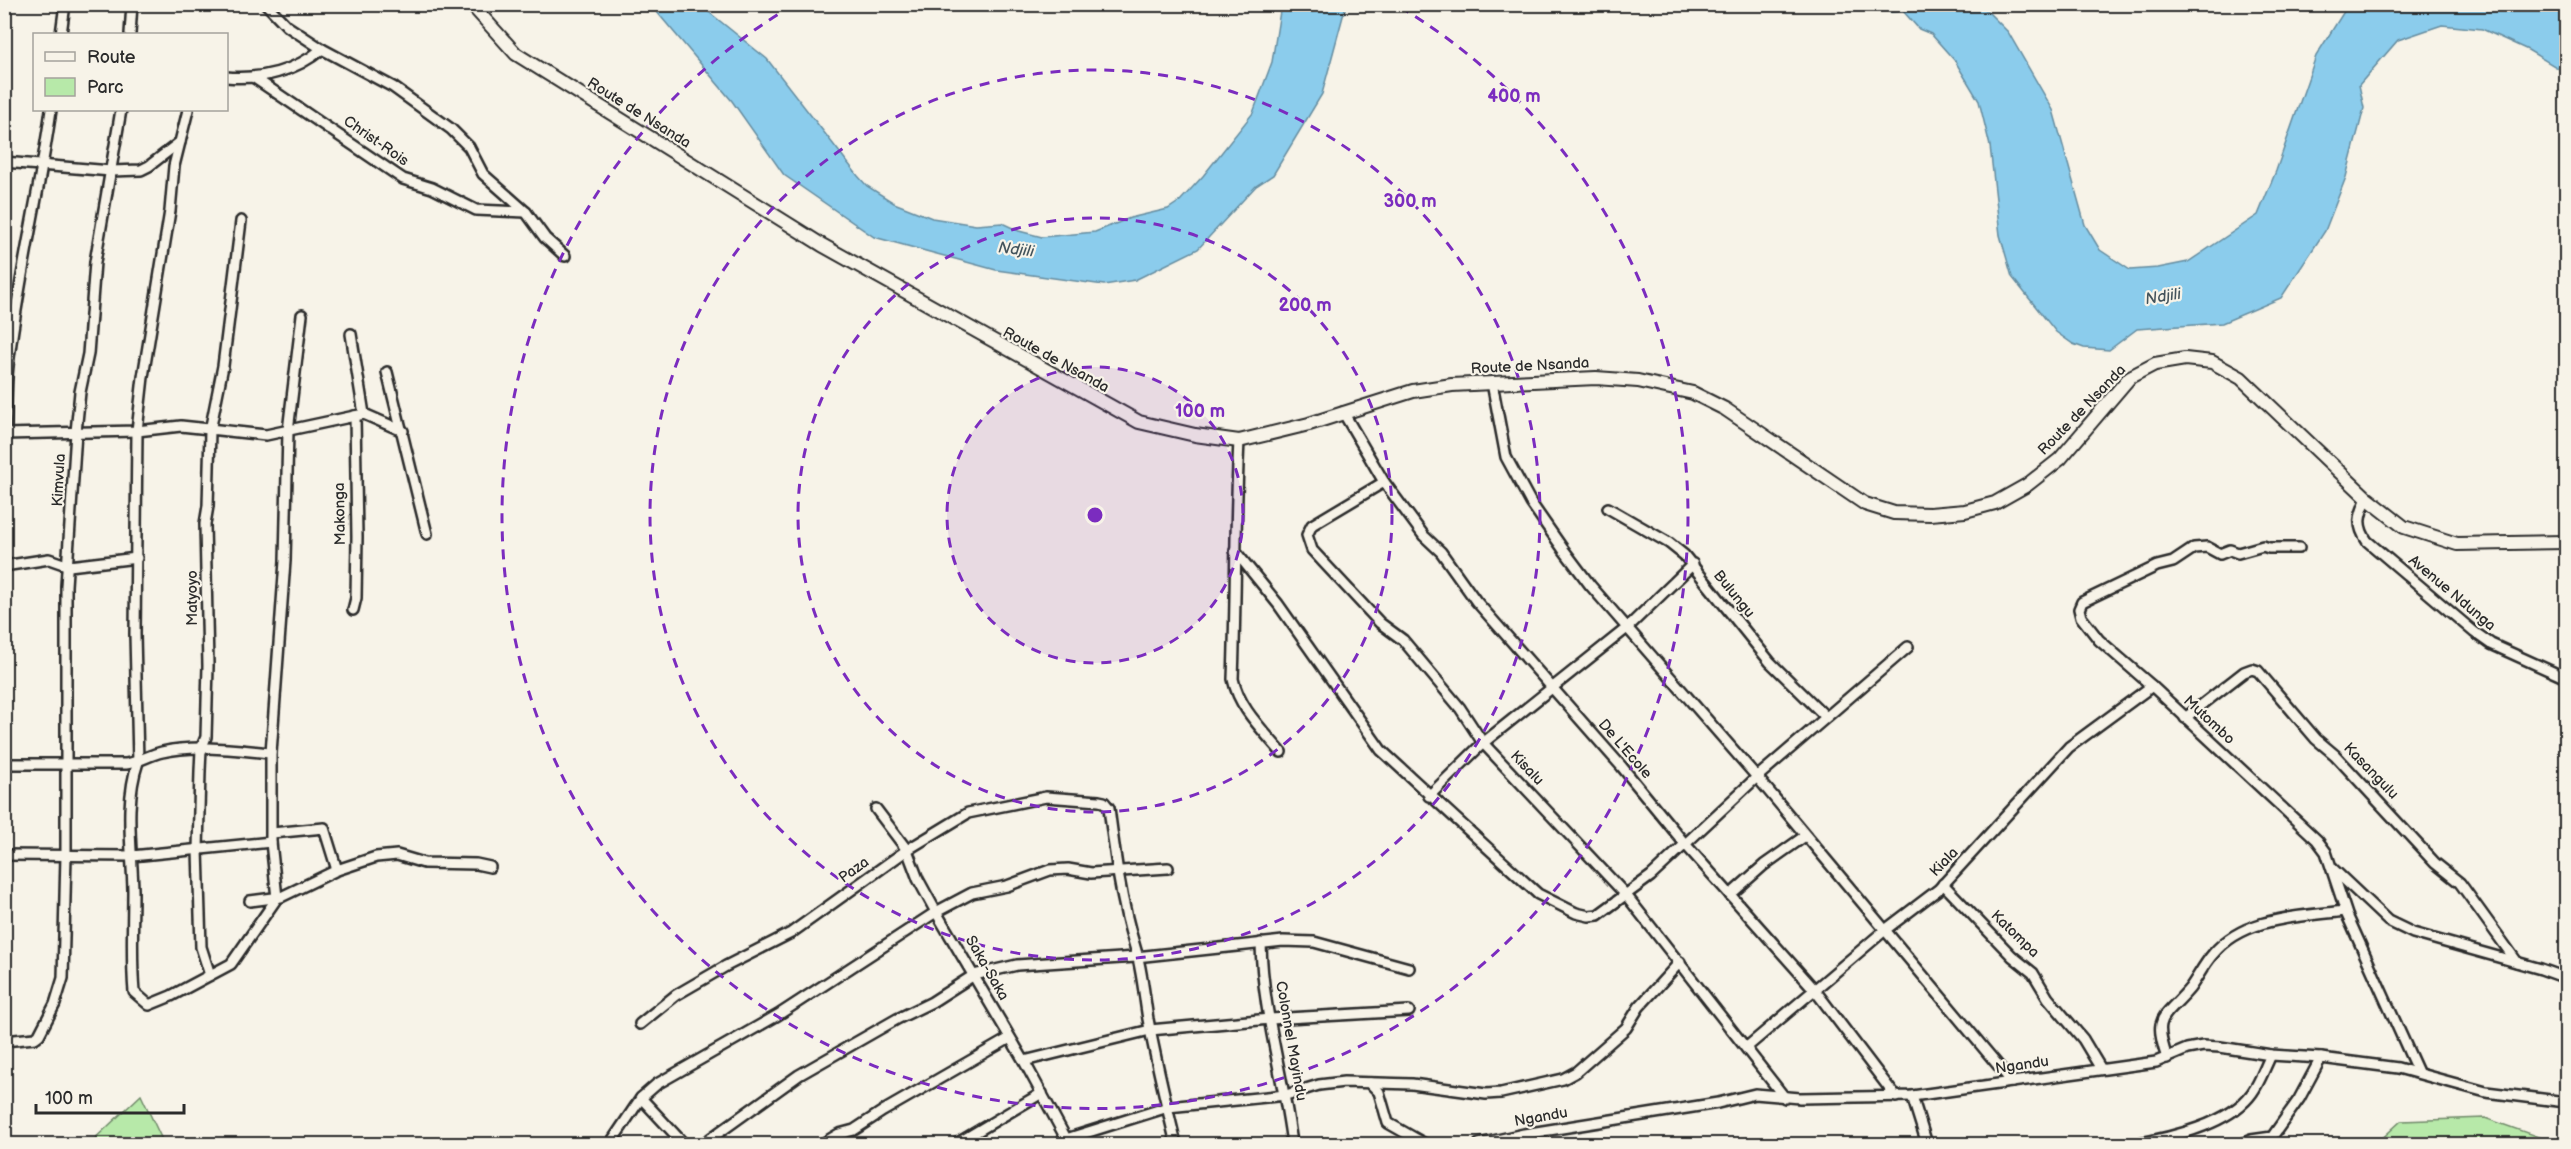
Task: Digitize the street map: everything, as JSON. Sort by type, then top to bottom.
[{"type":"street","points":[[61,33],[65,4]]},
{"type":"street","points":[[130,33],[132,4]]},
{"type":"street","points":[[266,4],[286,26],[322,49],[393,87],[451,129],[469,147],[483,174],[526,212],[545,238],[565,256]]},
{"type":"street","name":"Route de Nsanda","points":[[471,4],[516,54],[822,245],[1139,422],[1195,435],[1239,441],[1309,424],[1413,391],[1452,385],[1596,378],[1638,381],[1693,393],[1725,409],[1865,504],[1894,513],[1930,514],[1965,511],[1995,503],[2027,485],[2060,459],[2130,377],[2155,364],[2185,359],[2212,362],[2241,378],[2367,498],[2404,527],[2457,544],[2566,542]]},
{"type":"street","points":[[228,77],[253,77],[299,66],[322,49]]},
{"type":"street","name":"Christ-Rois","points":[[253,77],[403,179],[432,188],[476,210],[526,212]]},
{"type":"street","points":[[51,111],[44,164],[29,226],[8,366],[5,437],[137,431],[181,426],[210,431],[266,435],[360,415],[403,431]]},
{"type":"street","name":"Kimvula","points":[[4,1041],[35,1038],[39,1035],[61,989],[65,960],[66,586],[76,432],[89,341],[95,262],[121,111]]},
{"type":"street","points":[[188,111],[180,142],[143,377],[137,431],[135,634],[138,762],[129,800],[132,856],[132,962],[135,994],[142,1001],[152,1005],[228,966],[239,956],[259,922],[277,898],[271,838],[272,753],[289,485],[288,431],[302,315]]},
{"type":"street","points":[[4,162],[111,171],[145,169],[180,142]]},
{"type":"street","name":"Matyoyo","points":[[210,975],[201,947],[198,850],[201,749],[206,726],[208,655],[205,524],[208,506],[210,431],[223,366],[241,220]]},
{"type":"street","name":"Makonga","points":[[351,334],[360,415],[356,598],[353,610]]},
{"type":"street","points":[[387,372],[428,534]]},
{"type":"street","points":[[1492,383],[1506,457],[1531,503],[1590,585],[1756,777],[2012,1082]]},
{"type":"street","name":"De L'Ecole","points":[[1343,412],[1384,482],[1424,536],[1441,552],[1476,600],[1552,690],[1622,767],[1685,844],[1814,989],[1896,1097]]},
{"type":"street","points":[[1239,441],[1234,550],[1237,586],[1234,686],[1243,706],[1281,752]]},
{"type":"street","name":"Kisalu","points":[[1384,482],[1312,525],[1307,535],[1310,544],[1380,623],[1403,640],[1460,708],[1484,743],[1626,895],[1785,1098]]},
{"type":"street","name":"Avenue Ndunga","points":[[2367,498],[2359,515],[2358,524],[2367,541],[2474,633],[2491,644],[2566,678]]},
{"type":"street","name":"Bulungu","points":[[1608,508],[1669,543],[1693,564],[1704,582],[1770,662],[1825,716]]},
{"type":"street","name":"Mutombo","points":[[2299,548],[2264,546],[2238,553],[2230,550],[2220,554],[2207,547],[2194,548],[2173,562],[2157,566],[2082,602],[2079,609],[2081,617],[2099,640],[2152,686],[2317,840],[2326,852],[2345,911],[2418,1072]]},
{"type":"street","points":[[1234,550],[1278,604],[1381,750],[1538,894],[1576,913],[1589,916],[1598,915],[1651,876],[1756,777],[1908,647]]},
{"type":"street","points":[[4,566],[50,559],[69,566],[137,558]]},
{"type":"street","points":[[1429,796],[1484,743],[1627,628],[1693,564]]},
{"type":"street","name":"Kasangulu","points":[[2185,718],[2244,672],[2253,669],[2258,671],[2316,739],[2335,755],[2435,863],[2460,883],[2517,962]]},
{"type":"street","name":"Kiala","points":[[1747,1047],[1943,884],[2069,747],[2152,686]]},
{"type":"street","points":[[4,764],[67,762],[126,764],[138,762],[164,751],[201,749],[272,753]]},
{"type":"street","name":"Paza","points":[[640,1024],[676,995],[791,933],[938,829],[974,812],[1046,797],[1104,802],[1109,808],[1117,869]]},
{"type":"street","name":"Saka-Saka","points":[[876,809],[907,850],[918,879],[936,912],[1024,1061],[1067,1142]]},
{"type":"street","points":[[4,855],[132,856],[198,850],[324,828],[337,870]]},
{"type":"street","points":[[1730,895],[1764,865],[1805,836]]},
{"type":"street","points":[[250,901],[277,898],[337,870],[376,857],[397,855],[424,863],[476,864],[490,867]]},
{"type":"street","points":[[2331,867],[2388,921],[2413,933],[2566,978]]},
{"type":"street","points":[[610,1144],[641,1098],[657,1084],[778,1015],[936,912],[972,893],[1007,885],[1050,870],[1068,869],[1091,873],[1117,869],[1168,868]]},
{"type":"street","points":[[1117,869],[1120,893],[1128,918],[1128,928],[1176,1144]]},
{"type":"street","name":"Katompa","points":[[1943,884],[2006,950],[2033,972],[2048,998],[2083,1039],[2101,1069]]},
{"type":"street","points":[[2167,1058],[2160,1037],[2163,1017],[2190,988],[2214,953],[2233,937],[2268,922],[2345,911]]},
{"type":"street","points":[[703,1144],[799,1075],[897,1019],[932,1002],[974,975],[1017,965],[1136,957],[1262,943],[1314,942],[1409,968]]},
{"type":"street","name":"Colonnel Mayindu","points":[[1262,943],[1262,966],[1270,1020],[1286,1095],[1292,1144]]},
{"type":"street","points":[[1067,1142],[1168,1107],[1286,1095],[1344,1082],[1412,1084],[1486,1094],[1501,1093],[1563,1079],[1576,1072],[1626,1028],[1639,1007],[1680,962]]},
{"type":"street","points":[[1024,1061],[1150,1030],[1409,1011]]},
{"type":"street","points":[[822,1144],[839,1134],[854,1130],[1010,1038]]},
{"type":"street","name":"Ngandu","points":[[1479,1144],[1524,1134],[1718,1103],[1755,1094],[1785,1098],[1912,1096],[2167,1058],[2187,1049],[2204,1046],[2271,1055],[2321,1058],[2418,1072],[2487,1092],[2566,1102]]},
{"type":"street","points":[[2134,1144],[2165,1139],[2200,1128],[2224,1115],[2253,1092],[2271,1055]]},
{"type":"street","points":[[2276,1144],[2321,1058]]},
{"type":"street","points":[[1370,1083],[1379,1092],[1388,1123],[1425,1144]]},
{"type":"street","points":[[956,1144],[1042,1093]]},
{"type":"street","points":[[1912,1096],[1927,1144]]},
{"type":"street","points":[[641,1098],[684,1144]]},
{"type":"street","points":[[2241,1144],[2272,1137],[2299,1099]]},
{"type":"green space","points":[[141,1095],[164,1144],[89,1144]]},
{"type":"green space","points":[[2485,1118],[2558,1144],[2376,1144],[2401,1121]]},
{"type":"water","name":"Ndjili","points":[[651,5],[700,5],[767,59],[858,176],[867,186],[894,203],[932,218],[976,225],[1002,223],[1019,231],[1042,237],[1095,232],[1130,218],[1168,209],[1180,201],[1253,113],[1272,62],[1281,5],[1346,5],[1322,94],[1273,175],[1256,186],[1198,249],[1135,280],[1104,285],[996,270],[874,237],[784,175],[732,101]]},
{"type":"water","name":"Ndjili","points":[[1865,5],[1981,5],[2008,32],[2053,110],[2085,225],[2100,250],[2130,270],[2158,268],[2188,262],[2258,215],[2276,171],[2316,56],[2348,5],[2566,5],[2566,73],[2528,50],[2482,29],[2442,25],[2398,40],[2359,85],[2364,108],[2346,177],[2325,231],[2281,298],[2222,323],[2137,329],[2109,350],[2084,348],[2073,344],[2056,332],[2012,277],[2000,235],[1990,146],[1979,101],[1955,61],[1931,34],[1919,29],[1903,11],[1892,12]]}]
